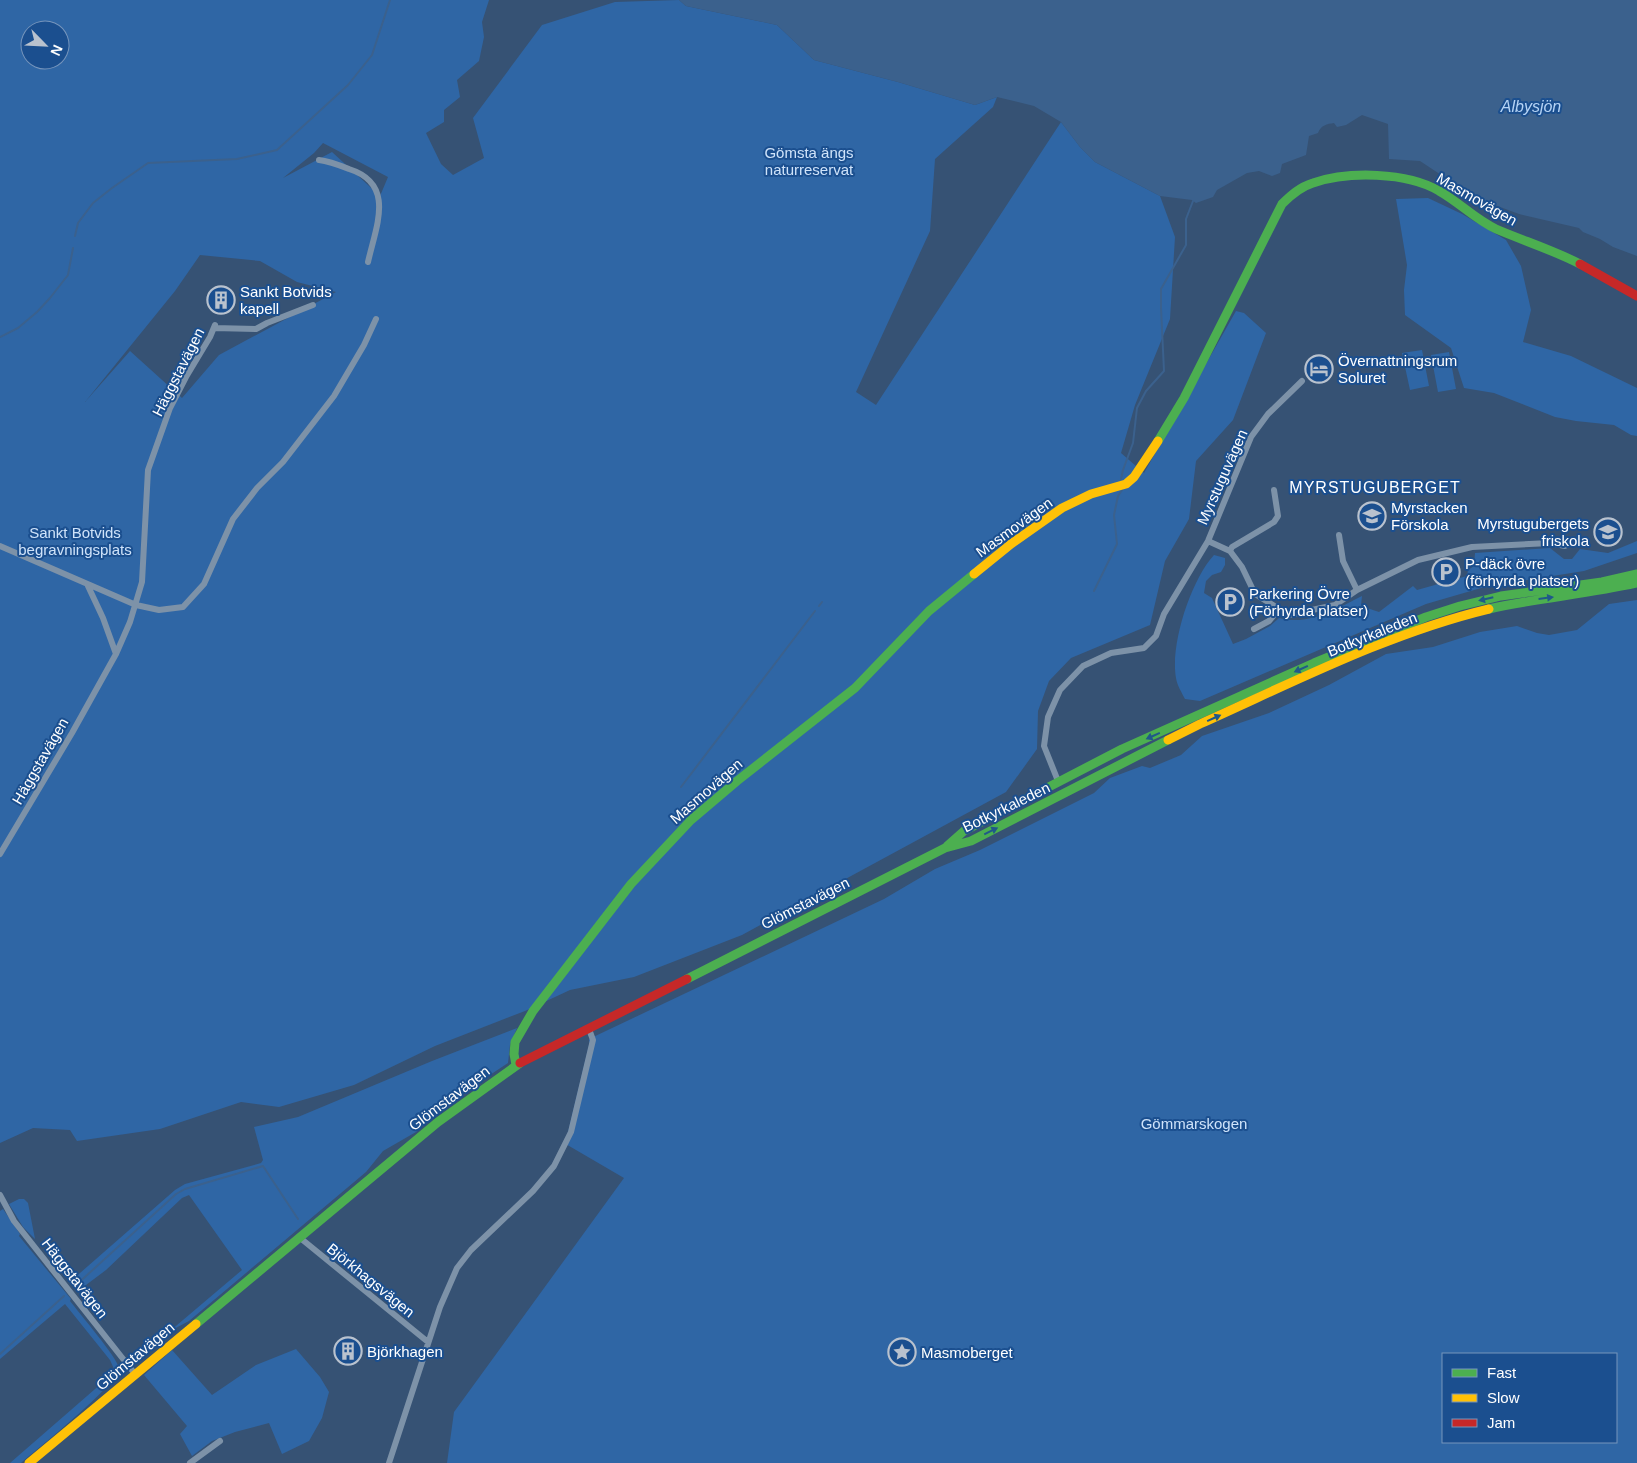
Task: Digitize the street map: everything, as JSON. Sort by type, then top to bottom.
[{"type":"main road","name":"Masmovägen","points":[[516,1065],[514,1054],[515,1042],[533,1012],[631,884],[691,820],[765,758],[855,688],[929,611],[1018,539],[1062,508],[1091,494],[1126,484],[1134,477],[1184,398],[1282,204],[1294,190],[1314,183],[1366,175],[1387,177],[1429,186],[1494,228],[1559,253],[1637,296]]},
{"type":"main road","name":"Botkyrkaleden","points":[[945,848],[964,831],[1122,749],[1379,635],[1442,611],[1501,596],[1589,584],[1637,574]]},
{"type":"main road","name":"Botkyrkaleden","points":[[945,848],[971,841],[1200,724],[1424,627],[1496,607],[1597,592],[1637,583]]},
{"type":"main road","points":[[1006,823],[1014,815],[1052,796],[1057,791],[1058,781],[1065,786],[1080,786]]},
{"type":"main road","name":"Glömstavägen","points":[[30,1463],[438,1122],[516,1065],[945,848]]},
{"type":"street","points":[[319,160],[331,162],[361,173],[369,178],[379,194],[378,222],[368,262]]},
{"type":"street","name":"Häggstavägen","points":[[0,854],[72,733],[116,654],[130,622],[142,582],[148,470],[170,408],[214,327],[256,329],[267,322],[313,305]]},
{"type":"street","points":[[0,546],[136,606],[159,610],[183,606],[204,584],[233,519],[257,488],[284,462],[334,396],[364,345],[376,319]]},
{"type":"street","name":"Myrstuguvägen","points":[[1058,781],[1044,746],[1048,717],[1060,690],[1083,666],[1111,653],[1144,648],[1156,636],[1164,614],[1208,541],[1251,438],[1268,414],[1302,381]]},
{"type":"street","points":[[1274,490],[1278,516],[1274,522],[1232,547],[1230,551],[1242,567],[1255,594],[1289,615],[1335,606],[1357,590],[1418,560],[1472,547],[1550,543],[1565,546]]},
{"type":"street","points":[[1339,535],[1343,561],[1357,590]]},
{"type":"street","name":"Myrstuguvägen","points":[[1208,541],[1230,551]]},
{"type":"street","points":[[88,586],[116,654]]},
{"type":"street","points":[[1254,629],[1269,621],[1279,609]]},
{"type":"street","points":[[389,1463],[443,1299],[461,1261],[545,1178],[561,1154],[571,1132],[593,1040],[590,1028]]},
{"type":"street","name":"Häggstavägen","points":[[0,1194],[14,1221],[135,1374]]},
{"type":"street","name":"Björkhagsvägen","points":[[299,1237],[428,1342]]},
{"type":"street","points":[[190,1463],[220,1441]]},
{"type":"green space","points":[[0,0],[489,0],[482,22],[484,37],[479,61],[457,80],[460,97],[444,110],[444,122],[426,133],[441,164],[453,175],[484,158],[473,118],[542,25],[615,2],[679,0],[686,6],[777,25],[814,60],[975,105],[997,97],[993,107],[935,159],[930,231],[856,392],[876,405],[1061,122],[1080,147],[1095,162],[1160,196],[1175,237],[1170,319],[1135,405],[1121,453],[1144,473],[1236,311],[1244,313],[1266,333],[1233,420],[1196,461],[1189,519],[1165,561],[1150,625],[1071,658],[1049,681],[1038,711],[1037,749],[1006,792],[742,935],[634,977],[570,990],[525,1011],[435,1046],[354,1085],[279,1107],[241,1102],[160,1129],[77,1141],[70,1130],[33,1128],[0,1143]],"holes":[[[323,143],[388,177],[380,196],[332,152],[283,178],[314,153]],[[200,255],[260,261],[297,282],[336,292],[219,355],[182,398],[130,351],[85,402],[175,291]]]},
{"type":"green space","points":[[1428,198],[1462,214],[1506,240],[1521,266],[1531,310],[1523,342],[1571,356],[1637,388],[1637,436],[1631,435],[1614,425],[1555,417],[1494,393],[1464,388],[1451,348],[1405,315],[1404,290],[1407,265],[1396,199]]},
{"type":"green space","points":[[1422,350],[1429,386],[1410,390],[1402,353]]},
{"type":"green space","points":[[1449,352],[1456,389],[1438,392],[1431,355]]},
{"type":"green space","points":[[1637,541],[1637,553],[1584,571],[1488,586],[1426,604],[1200,701],[1185,699],[1177,681],[1176,648],[1184,613],[1198,580],[1214,555],[1225,558],[1225,565],[1221,572],[1212,575],[1206,581],[1204,593],[1212,598],[1233,644],[1270,626],[1279,618],[1301,620],[1312,618],[1332,611],[1362,596],[1361,606],[1379,612],[1413,586],[1417,590],[1467,576],[1468,570],[1474,566],[1475,553],[1550,548],[1564,559],[1572,559],[1580,549],[1608,553]]},
{"type":"green space","name":"Gömmarskogen","points":[[1637,600],[1637,1463],[447,1463],[454,1412],[624,1178],[564,1143],[589,1039],[884,899],[935,869],[980,850],[1094,793],[1110,778],[1142,766],[1150,768],[1181,755],[1202,736],[1269,713],[1329,685],[1386,654],[1433,647],[1480,632],[1517,626],[1549,635],[1577,630],[1609,604]]},
{"type":"green space","points":[[517,1028],[510,1045],[508,1063],[446,1104],[416,1132],[383,1151],[366,1172],[189,1321],[170,1331],[242,1270],[189,1195],[182,1198],[106,1270],[82,1288],[75,1285],[73,1280],[80,1273],[175,1190],[185,1184],[261,1163],[263,1160],[254,1127],[298,1117]]},
{"type":"green space","points":[[19,1199],[24,1199],[28,1203],[35,1239],[23,1227],[9,1204]]},
{"type":"green space","points":[[3,1209],[20,1234],[19,1236],[71,1299],[70,1301],[105,1345],[119,1368],[116,1376],[93,1401],[21,1463],[10,1463],[110,1376],[114,1369],[110,1360],[65,1304],[0,1359],[0,1211]]},
{"type":"green space","points":[[296,1349],[320,1377],[329,1392],[322,1418],[309,1441],[282,1454],[269,1423],[235,1432],[212,1441],[192,1456],[180,1434],[187,1426],[144,1375],[172,1350],[212,1395],[256,1365]]},
{"type":"water","name":"Albysjön","points":[[679,0],[1637,0],[1637,256],[1613,247],[1583,232],[1579,228],[1519,214],[1476,198],[1420,161],[1389,159],[1388,124],[1362,115],[1346,125],[1337,127],[1334,123],[1327,124],[1318,133],[1309,136],[1306,155],[1282,164],[1280,173],[1272,176],[1259,171],[1247,173],[1217,190],[1213,197],[1196,203],[1192,200],[1160,196],[1095,162],[1080,147],[1061,122],[1034,106],[997,97],[975,105],[814,60],[777,25],[686,6]]},
{"type":"waterway","points":[[75,236],[78,223],[93,203],[148,163],[237,159],[277,150],[348,85],[372,55],[390,0]]},
{"type":"waterway","points":[[1121,479],[1133,443],[1137,408],[1146,391],[1164,371],[1161,289],[1186,245],[1186,219],[1193,201]]},
{"type":"waterway","points":[[0,337],[18,328],[50,298],[68,275],[73,248]]},
{"type":"waterway","points":[[1094,591],[1117,544],[1114,515],[1118,496],[1122,490]]},
{"type":"waterway","points":[[819,606],[822,602]]},
{"type":"waterway","points":[[681,787],[815,611]]},
{"type":"waterway","points":[[74,1287],[176,1194],[185,1189],[263,1166],[298,1219]]},
{"type":"waterway","points":[[0,1354],[64,1296]]},
{"type":"traffic: fast","points":[[1158,441],[1184,398],[1282,204],[1308,185],[1327,179],[1360,175],[1377,175],[1411,180],[1439,191],[1481,221],[1496,229],[1580,264]]},
{"type":"traffic: fast","points":[[516,1065],[514,1054],[515,1042],[533,1011],[631,884],[691,820],[737,781],[855,688],[929,611],[974,574]]},
{"type":"traffic: fast","points":[[947,846],[964,831],[1122,749],[1314,663],[1426,617],[1501,596],[1602,582],[1637,574]]},
{"type":"traffic: fast","points":[[1489,609],[1637,583]]},
{"type":"traffic: fast","points":[[687,979],[945,848],[971,841],[1168,740]]},
{"type":"traffic: fast","points":[[196,1324],[438,1122],[520,1063]]},
{"type":"traffic: slow","points":[[974,574],[1011,544],[1062,508],[1091,494],[1126,484],[1134,477],[1158,441]]},
{"type":"traffic: slow","points":[[1168,740],[1306,675],[1378,645],[1415,631],[1489,609]]},
{"type":"traffic: slow","points":[[29,1463],[196,1324]]},
{"type":"traffic: jam","points":[[1580,264],[1637,296]]},
{"type":"traffic: jam","points":[[520,1063],[687,979]]},
{"type":"place","name":"Sankt Botvids kapell","points":[[221,300]]},
{"type":"place","name":"Övernattningsrum Soluret","points":[[1319,369]]},
{"type":"place","name":"Myrstacken Förskola","points":[[1372,516]]},
{"type":"place","name":"Myrstugubergets friskola","points":[[1608,532]]},
{"type":"place","name":"P-däck övre (förhyrda platser)","points":[[1446,572]]},
{"type":"place","name":"Parkering Övre (Förhyrda platser)","points":[[1230,602]]},
{"type":"place","name":"Björkhagen","points":[[348,1351]]},
{"type":"place","name":"Masmoberget","points":[[902,1352]]},
{"type":"district","name":"MYRSTUGUBERGET","points":[[1375,487]]},
{"type":"park label","name":"Gömsta ängs naturreservat","points":[[809,160]]},
{"type":"park label","name":"Sankt Botvids begravningsplats","points":[[75,540]]}]
